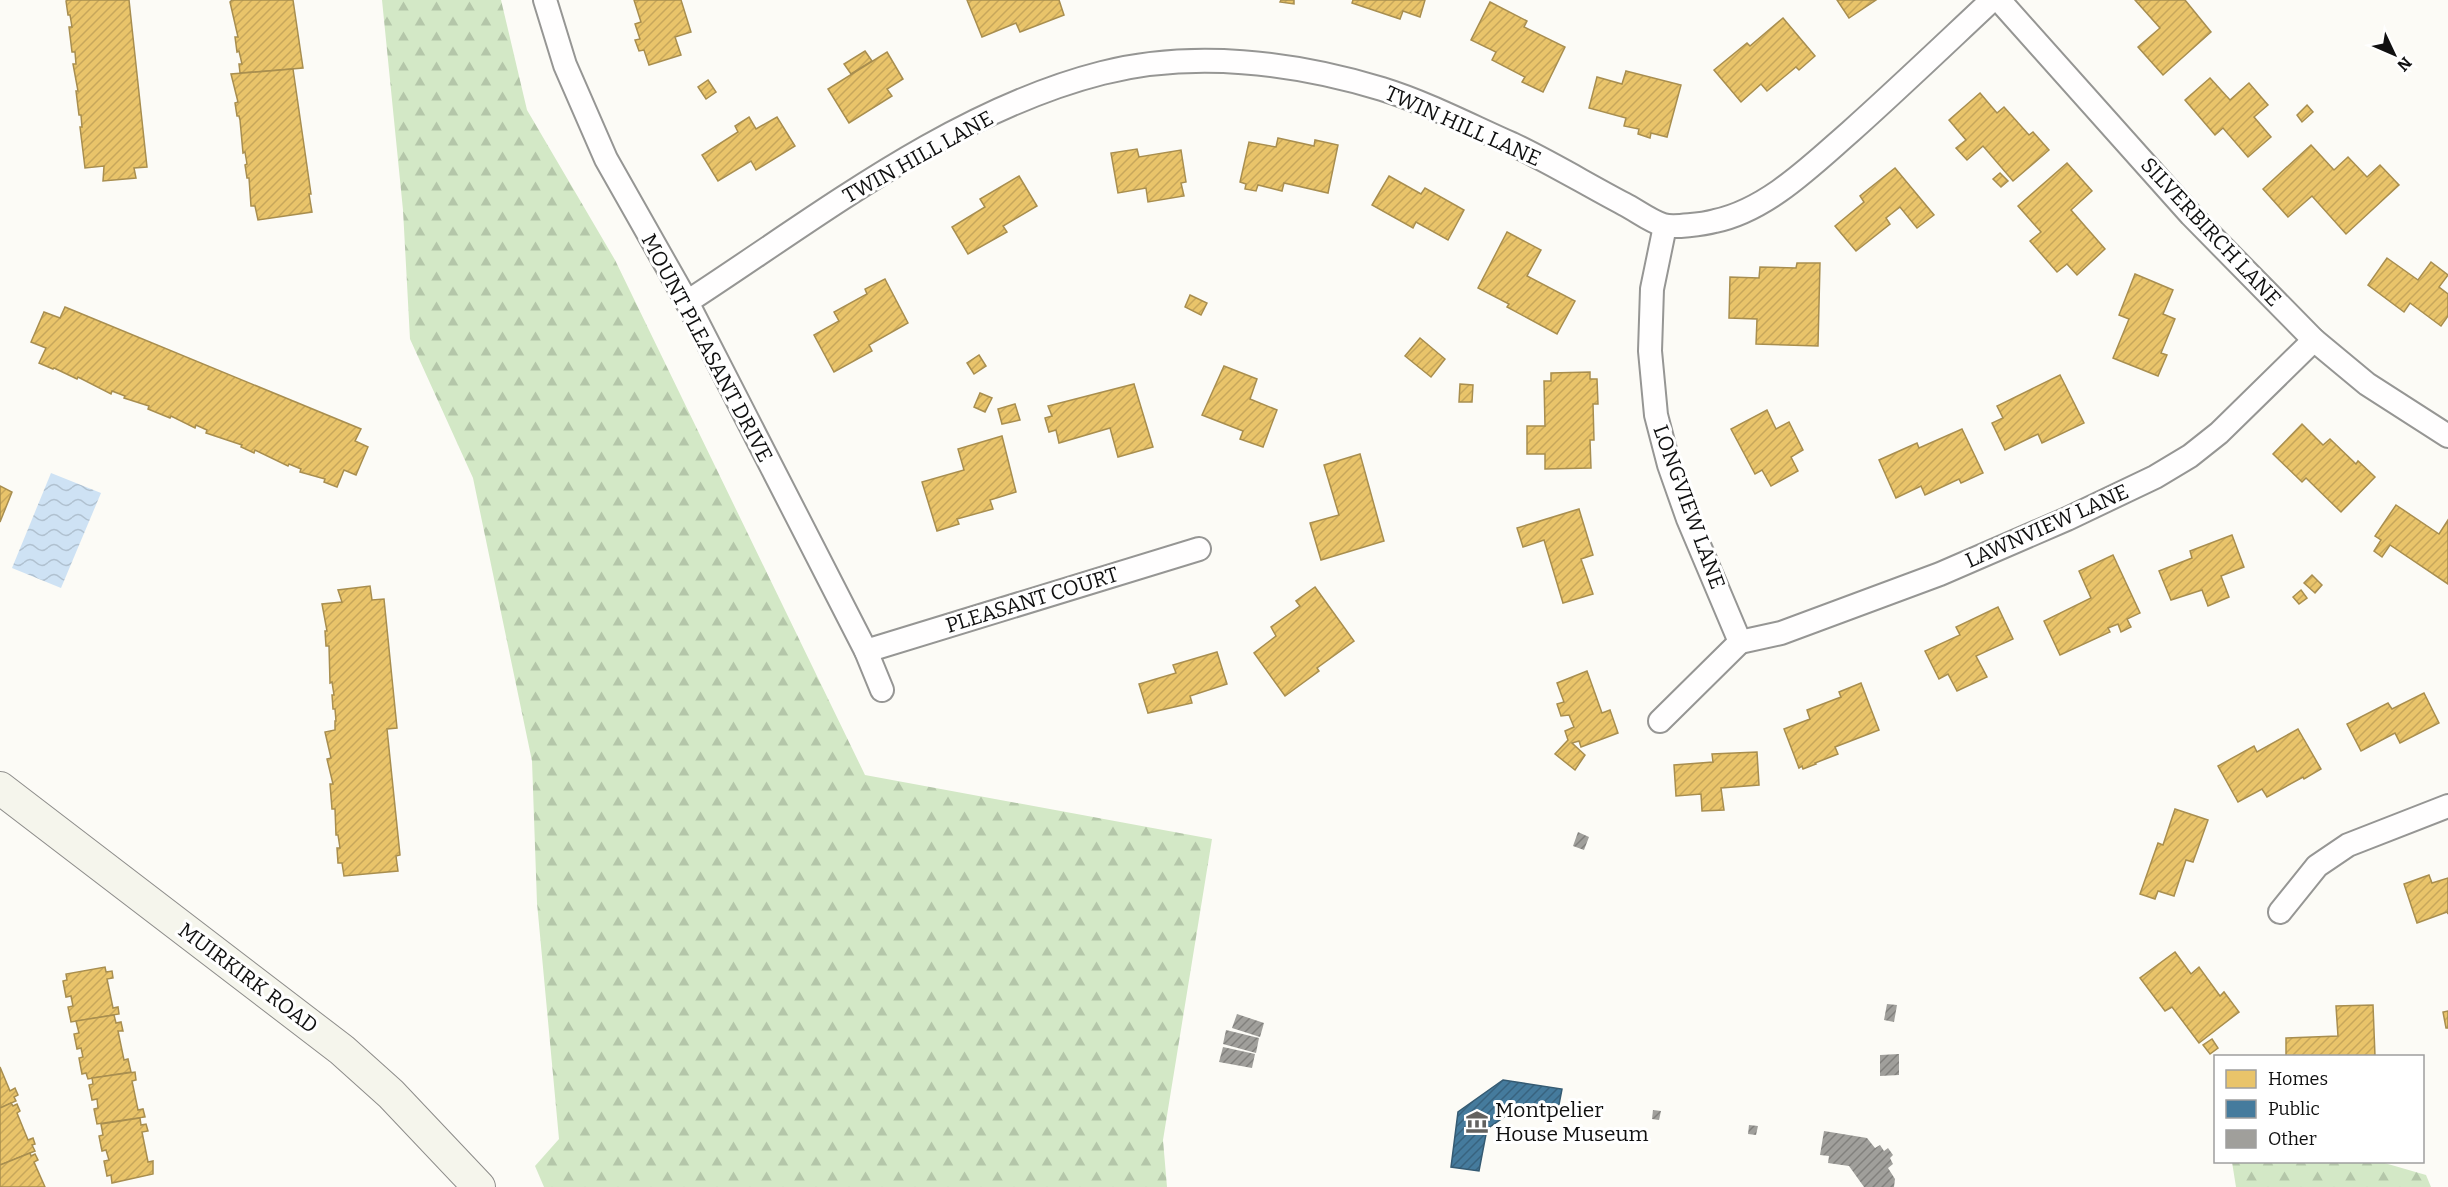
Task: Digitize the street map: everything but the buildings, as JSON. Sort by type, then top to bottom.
[{"type":"main road","name":"MUIRKIRK ROAD","points":[[0,788],[342,1050],[392,1094],[479,1187]]},
{"type":"street","name":"MOUNT PLEASANT DRIVE","points":[[545,0],[566,66],[606,159],[687,302],[866,651],[882,690]]},
{"type":"street","points":[[1665,226],[1715,221],[1746,210],[1782,189],[1875,110],[1992,0]]},
{"type":"street","name":"SILVERBIRCH LANE","points":[[2000,0],[2192,215],[2314,340],[2367,384],[2448,436]]},
{"type":"street","name":"TWIN HILL LANE","points":[[687,302],[885,171],[966,126],[1037,94],[1101,73],[1186,61],[1282,66],[1382,89],[1427,105],[1519,148],[1665,226]]},
{"type":"street","name":"LONGVIEW LANE","points":[[1665,226],[1652,289],[1650,351],[1656,415],[1669,465],[1688,519],[1740,642]]},
{"type":"street","name":"LAWNVIEW LANE","points":[[1740,642],[1781,633],[1940,574],[2067,519],[2155,477],[2190,456],[2219,433],[2314,340]]},
{"type":"street","name":"PLEASANT COURT","points":[[866,651],[1199,549]]},
{"type":"street","points":[[1660,721],[1740,642]]},
{"type":"street","points":[[2280,912],[2317,866],[2348,845],[2448,806]]},
{"type":"green space","points":[[382,0],[501,0],[527,110],[615,260],[865,775],[1212,839],[1163,1140],[1167,1187],[544,1187],[535,1166],[559,1139],[537,903],[532,761],[473,478],[410,339],[403,210]]},
{"type":"green space","points":[[2232,1163],[2384,1163],[2426,1175],[2431,1187],[2236,1187]]},
{"type":"water","points":[[51,473],[101,493],[61,588],[12,568]]},
{"type":"place","name":"Montpelier House Museum","points":[[1477,1122]]}]
